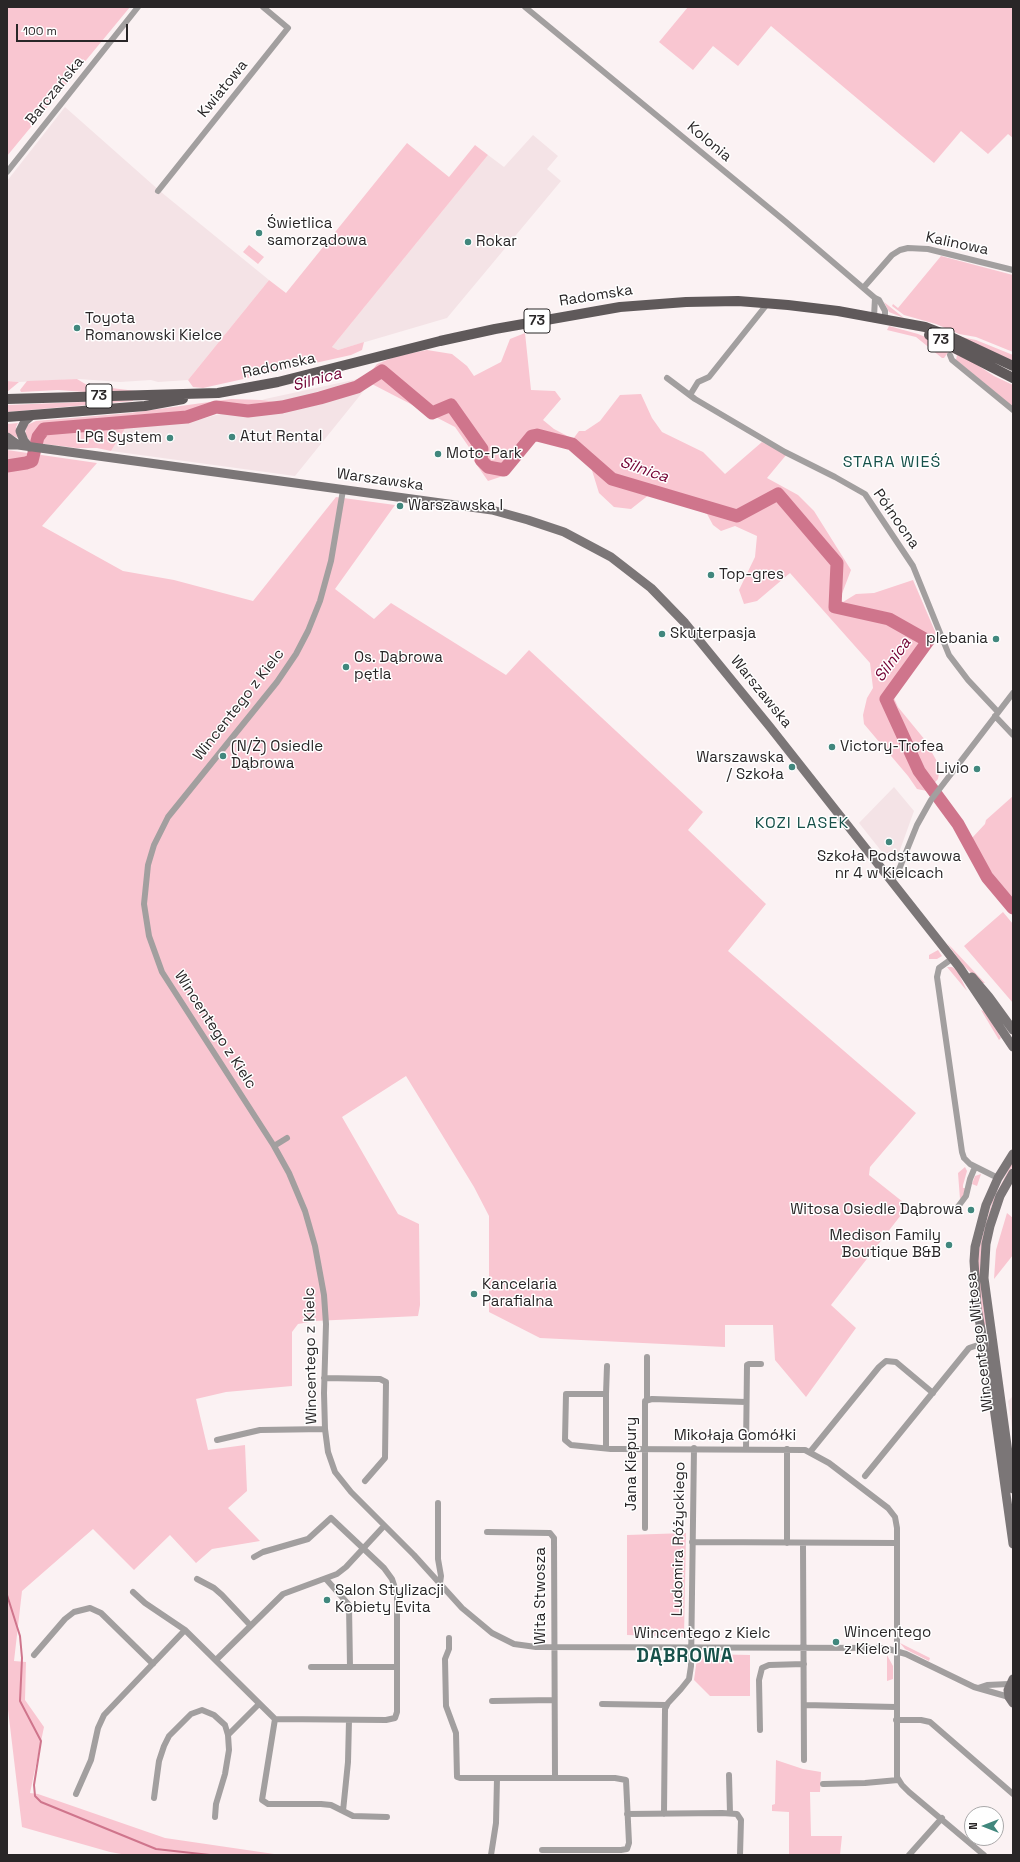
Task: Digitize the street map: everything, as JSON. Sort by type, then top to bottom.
[{"type":"main road","name":"Radomska","points":[[31,416],[145,406],[191,399],[206,394],[278,382],[440,341],[600,310],[686,302],[768,303],[824,309],[874,317],[932,329],[1013,366]]},
{"type":"main road","name":"Radomska","points":[[901,323],[948,343],[1013,378]]},
{"type":"main road","name":"Radomska","points":[[7,399],[186,393],[206,394]]},
{"type":"main road","name":"73","points":[[7,417],[31,416]]},
{"type":"street","name":"Barczańska","points":[[7,172],[138,7]]},
{"type":"street","name":"Kwiatowa","points":[[158,191],[288,28],[263,7]]},
{"type":"street","name":"Kolonia","points":[[525,7],[879,300],[885,311],[885,320]]},
{"type":"street","name":"Kalinowa","points":[[864,287],[892,255],[900,250],[908,248],[928,249],[1013,270]]},
{"type":"street","points":[[874,317],[875,298]]},
{"type":"street","points":[[690,395],[698,382],[709,376],[768,303]]},
{"type":"street","points":[[950,355],[952,360],[1013,410]]},
{"type":"street","name":"Północna","points":[[667,378],[690,395],[785,452],[865,494],[913,566],[949,654],[968,680],[1013,734]]},
{"type":"street","points":[[29,447],[24,441],[20,431],[25,421],[31,416]]},
{"type":"street","name":"Warszawska","points":[[7,437],[18,445]]},
{"type":"street","name":"Warszawska","points":[[7,446],[18,445],[492,510],[564,532],[611,557],[651,588],[685,623],[953,958],[1013,1046]]},
{"type":"street","name":"Wincentego z Kielc","points":[[343,490],[331,561],[318,606],[304,640],[277,682],[168,817],[153,850],[145,884],[144,904],[146,925],[151,945],[162,972],[274,1146],[289,1173],[305,1211],[320,1265],[324,1295],[326,1324],[324,1378],[325,1429],[328,1452],[335,1472],[351,1492],[440,1583],[465,1612],[492,1633],[514,1644],[536,1647],[885,1648],[897,1651],[978,1688],[1011,1700]]},
{"type":"street","points":[[891,880],[898,872],[917,825],[931,800],[1013,693]]},
{"type":"street","points":[[953,958],[939,968],[937,977],[962,1152],[967,1161],[998,1178]]},
{"type":"street","name":"Warszawska","points":[[960,968],[979,984],[1013,1030]]},
{"type":"street","points":[[274,1146],[287,1138]]},
{"type":"street","name":"Wincentego Witosa","points":[[1013,1154],[998,1178],[986,1205],[975,1247],[974,1261],[974,1289],[984,1343],[1013,1544]]},
{"type":"street","points":[[957,1208],[966,1196],[970,1179],[976,1167]]},
{"type":"street","name":"Wincentego Witosa","points":[[1013,1173],[1000,1196],[990,1226],[986,1250],[984,1278],[1013,1489]]},
{"type":"street","points":[[865,1476],[970,1348],[984,1343]]},
{"type":"street","name":"Jana Kiepury","points":[[645,1528],[645,1404],[647,1400],[647,1357]]},
{"type":"street","points":[[810,1452],[874,1372],[886,1361],[896,1362],[932,1393]]},
{"type":"street","points":[[746,1450],[747,1365],[751,1363],[761,1364]]},
{"type":"street","points":[[606,1448],[607,1366]]},
{"type":"street","points":[[324,1378],[380,1379],[386,1382],[386,1455],[382,1464],[365,1481]]},
{"type":"street","name":"Mikołaja Gomółki","points":[[606,1394],[566,1394],[565,1440],[569,1444],[606,1448],[645,1449],[800,1449],[810,1452],[829,1463],[888,1508],[897,1524],[896,1768],[898,1780]]},
{"type":"street","name":"Jana Kiepury","points":[[647,1400],[672,1399],[746,1402]]},
{"type":"street","points":[[217,1440],[260,1430],[325,1429]]},
{"type":"street","name":"Ludomira Różyckiego","points":[[666,1705],[688,1679],[691,1666],[694,1448]]},
{"type":"street","points":[[787,1449],[787,1543]]},
{"type":"street","points":[[438,1502],[438,1559],[441,1576],[440,1583]]},
{"type":"street","points":[[134,1592],[145,1603],[186,1630],[275,1719],[393,1719],[397,1712],[396,1590],[389,1573],[331,1518],[308,1539],[262,1552],[254,1557]]},
{"type":"street","points":[[216,1660],[283,1594],[337,1574],[346,1567],[384,1526]]},
{"type":"street","name":"Wita Stwosza","points":[[488,1532],[550,1533],[553,1535],[555,1778]]},
{"type":"street","points":[[692,1542],[803,1544],[897,1543]]},
{"type":"street","points":[[803,1544],[804,1760]]},
{"type":"street","points":[[197,1579],[222,1595],[250,1625]]},
{"type":"street","points":[[326,1579],[349,1605],[350,1667]]},
{"type":"street","points":[[34,1655],[70,1614],[79,1610],[90,1608],[101,1613],[152,1664]]},
{"type":"street","points":[[76,1794],[91,1760],[98,1728],[104,1715],[186,1630]]},
{"type":"street","points":[[449,1638],[448,1649],[444,1659],[446,1706],[456,1733],[456,1773],[460,1778],[624,1778],[627,1786],[628,1852],[622,1850],[542,1850]]},
{"type":"street","points":[[760,1730],[760,1680],[762,1668],[769,1665],[804,1664]]},
{"type":"street","points":[[311,1667],[397,1667]]},
{"type":"street","points":[[978,1688],[1011,1681],[1008,1690],[1011,1700]]},
{"type":"street","points":[[492,1701],[554,1700]]},
{"type":"street","points":[[228,1735],[259,1704]]},
{"type":"street","points":[[602,1704],[666,1705],[664,1814]]},
{"type":"street","points":[[804,1705],[896,1707]]},
{"type":"street","points":[[154,1798],[160,1761],[164,1746],[169,1736],[191,1714],[202,1710],[214,1714],[225,1725],[228,1735],[229,1746],[225,1774],[216,1804],[215,1817]]},
{"type":"street","points":[[275,1719],[262,1800],[268,1804],[326,1804],[353,1816],[387,1817]]},
{"type":"street","points":[[343,1811],[348,1762],[349,1720]]},
{"type":"street","points":[[896,1720],[921,1720],[930,1722],[1013,1794]]},
{"type":"street","points":[[729,1775],[730,1813]]},
{"type":"street","points":[[491,1855],[496,1823],[497,1778]]},
{"type":"street","points":[[823,1784],[865,1783],[898,1780],[909,1792],[942,1818],[984,1855]]},
{"type":"street","points":[[627,1814],[737,1814],[741,1822],[740,1855]]},
{"type":"street","points":[[909,1855],[942,1818]]},
{"type":"shaded area","points":[[7,7],[130,7],[7,156]]},
{"type":"shaded area","points":[[688,7],[1013,7],[1013,138],[1008,134],[988,154],[961,131],[934,163],[771,26],[738,66],[713,46],[693,70],[659,42]]},
{"type":"shaded area","points":[[65,107],[161,192],[269,280],[188,380],[158,382],[151,380],[120,382],[79,379],[19,382],[7,381],[7,181]]},
{"type":"shaded area","points":[[533,135],[558,156],[547,169],[561,181],[447,318],[338,350],[332,347],[488,155],[504,167]]},
{"type":"shaded area","points":[[407,143],[449,177],[475,145],[488,155],[332,347],[338,350],[364,342],[362,350],[351,355],[203,388],[193,387],[188,380],[269,280],[286,293]]},
{"type":"shaded area","points":[[249,245],[264,257],[258,264],[243,252]]},
{"type":"shaded area","points":[[941,256],[1013,275],[1013,352],[976,337],[959,334],[936,324],[904,315],[892,306],[893,304],[898,308]]},
{"type":"shaded area","points":[[884,302],[904,318],[889,312]]},
{"type":"shaded area","points":[[889,326],[918,334],[950,347],[994,376],[1013,385],[1013,407],[956,360],[957,355],[949,351],[944,358],[942,358],[916,337],[887,330]]},
{"type":"shaded area","points":[[525,333],[531,390],[555,391],[561,399],[543,420],[554,429],[573,439],[579,431],[585,431],[600,421],[620,395],[641,394],[652,418],[662,432],[703,452],[725,474],[762,442],[787,454],[767,478],[798,495],[814,511],[851,570],[840,599],[843,602],[856,594],[874,593],[913,580],[937,636],[896,691],[894,698],[898,707],[925,740],[940,767],[938,779],[927,791],[917,789],[908,776],[864,724],[863,715],[867,698],[873,688],[870,663],[790,573],[757,601],[744,604],[739,590],[755,557],[757,536],[735,526],[721,531],[713,525],[707,514],[683,503],[650,494],[631,509],[614,507],[599,493],[590,464],[572,445],[532,438],[523,456],[503,476],[488,481],[474,461],[471,450],[455,427],[370,383],[367,377],[377,364],[397,356],[427,350],[452,354],[467,366],[474,376],[501,362],[510,339]]},
{"type":"shaded area","points":[[961,337],[976,340],[1013,355],[1013,361]]},
{"type":"shaded area","points":[[367,377],[370,383],[295,476],[111,451],[126,427],[186,420],[189,422],[232,411],[265,399]]},
{"type":"shaded area","points":[[77,379],[87,385],[136,391],[85,392],[58,390],[21,392],[20,390],[27,381]]},
{"type":"shaded area","points":[[7,381],[19,382],[7,392]]},
{"type":"shaded area","points":[[231,399],[276,402],[280,406],[256,411],[235,413],[221,411],[203,414],[186,420],[126,427],[111,451],[97,448],[77,448],[44,444],[30,441],[25,434],[27,425],[36,421],[130,413]]},
{"type":"shaded area","points":[[133,401],[7,412],[7,405]]},
{"type":"shaded area","points":[[18,423],[16,427],[18,438],[7,433],[7,424]]},
{"type":"shaded area","points":[[7,450],[97,463],[42,526],[123,571],[174,580],[253,601],[336,497],[395,505],[335,589],[374,619],[391,603],[506,675],[529,650],[703,812],[688,830],[766,904],[728,951],[916,1113],[870,1167],[869,1175],[908,1206],[831,1305],[856,1328],[806,1397],[775,1360],[773,1325],[725,1325],[725,1347],[540,1338],[489,1312],[489,1216],[474,1187],[406,1076],[342,1117],[398,1214],[419,1224],[420,1305],[418,1316],[315,1321],[298,1324],[292,1332],[292,1386],[226,1392],[196,1399],[208,1450],[245,1445],[247,1491],[228,1508],[260,1541],[212,1549],[196,1563],[170,1535],[134,1570],[93,1529],[22,1591],[14,1661],[26,1662],[25,1700],[44,1727],[30,1793],[38,1794],[165,1838],[281,1855],[127,1855],[110,1852],[22,1827],[7,1701]]},
{"type":"shaded area","name":"Szkoła Podstawowa nr 4 w Kielcach","points":[[894,787],[914,811],[896,861],[890,862],[859,823]]},
{"type":"shaded area","points":[[1013,796],[1013,898],[988,868],[972,838],[985,824],[986,820]]},
{"type":"shaded area","points":[[1003,912],[1013,924],[1013,1003],[964,946]]},
{"type":"shaded area","points":[[947,943],[985,983],[981,983],[963,965]]},
{"type":"shaded area","points":[[938,950],[942,956],[937,959],[929,959],[929,955]]},
{"type":"shaded area","points":[[947,967],[952,967],[957,970],[967,991]]},
{"type":"shaded area","points":[[981,1010],[986,1012],[1001,1038],[999,1040]]},
{"type":"shaded area","points":[[1013,1161],[1013,1165],[992,1205],[982,1242],[980,1278],[988,1324],[984,1325],[978,1295],[978,1252],[992,1202]]},
{"type":"shaded area","points":[[965,1167],[967,1171],[963,1188],[966,1188],[964,1196],[960,1199],[958,1173]]},
{"type":"shaded area","points":[[981,1174],[977,1186],[972,1184],[975,1176]]},
{"type":"shaded area","points":[[1007,1213],[1013,1218],[1013,1255],[994,1279],[996,1250]]},
{"type":"shaded area","points":[[1013,1396],[1013,1434],[1008,1401]]},
{"type":"shaded area","points":[[686,1533],[684,1637],[627,1635],[627,1535]]},
{"type":"shaded area","points":[[900,1643],[930,1658],[929,1661],[905,1649]]},
{"type":"shaded area","points":[[701,1654],[750,1655],[750,1696],[710,1696],[694,1680],[697,1658]]},
{"type":"shaded area","points":[[887,1655],[893,1666],[893,1679],[887,1681]]},
{"type":"shaded area","points":[[776,1760],[803,1769],[821,1772],[820,1792],[810,1792],[811,1836],[842,1836],[840,1855],[789,1855],[789,1812],[772,1811],[772,1805],[775,1804]]},
{"type":"waterway","name":"Silnica","points":[[7,466],[32,461],[38,437],[44,429],[187,417],[216,407],[248,411],[282,407],[357,387],[382,371],[432,413],[451,405],[482,449],[481,460],[488,467],[504,470],[532,436],[537,435],[572,444],[612,479],[737,516],[778,494],[837,563],[835,607],[889,619],[928,641],[886,699],[919,771],[958,824],[987,877],[1013,908]]},
{"type":"waterway","points":[[7,1595],[20,1636],[22,1658],[20,1701],[41,1741],[34,1785],[35,1796],[41,1802],[156,1849],[210,1855]]},
{"type":"place","name":"Świetlica samorządowa","points":[[259,233]]},
{"type":"place","name":"Rokar","points":[[468,242]]},
{"type":"place","name":"Toyota Romanowski Kielce","points":[[77,328]]},
{"type":"place","name":"Atut Rental","points":[[232,437]]},
{"type":"place","name":"LPG System","points":[[170,438]]},
{"type":"place","name":"Moto-Park","points":[[438,454]]},
{"type":"place","name":"Warszawska I","points":[[400,506]]},
{"type":"place","name":"Top-gres","points":[[711,575]]},
{"type":"place","name":"Skuterpasja","points":[[662,634]]},
{"type":"place","name":"plebania","points":[[996,639]]},
{"type":"place","name":"Os. Dąbrowa pętla","points":[[346,667]]},
{"type":"place","name":"Victory-Trofea","points":[[832,747]]},
{"type":"place","name":"(N/Ż) Osiedle Dąbrowa","points":[[223,756]]},
{"type":"place","name":"Warszawska / Szkoła","points":[[792,767]]},
{"type":"place","name":"Livio","points":[[977,769]]},
{"type":"place","name":"Szkoła Podstawowa nr 4 w Kielcach","points":[[889,842]]},
{"type":"place","name":"Witosa Osiedle Dąbrowa","points":[[971,1210]]},
{"type":"place","name":"Medison Family Boutique B&B","points":[[949,1245]]},
{"type":"place","name":"Kancelaria Parafialna","points":[[474,1294]]},
{"type":"place","name":"Salon Stylizacji Kobiety Evita","points":[[327,1600]]},
{"type":"place","name":"Wincentego z Kielc I","points":[[836,1642]]},
{"type":"district","name":"STARA WIEŚ","points":[[892,463]]},
{"type":"district","name":"KOZI LASEK","points":[[802,824]]},
{"type":"district","name":"DĄBROWA","points":[[685,1657]]}]
